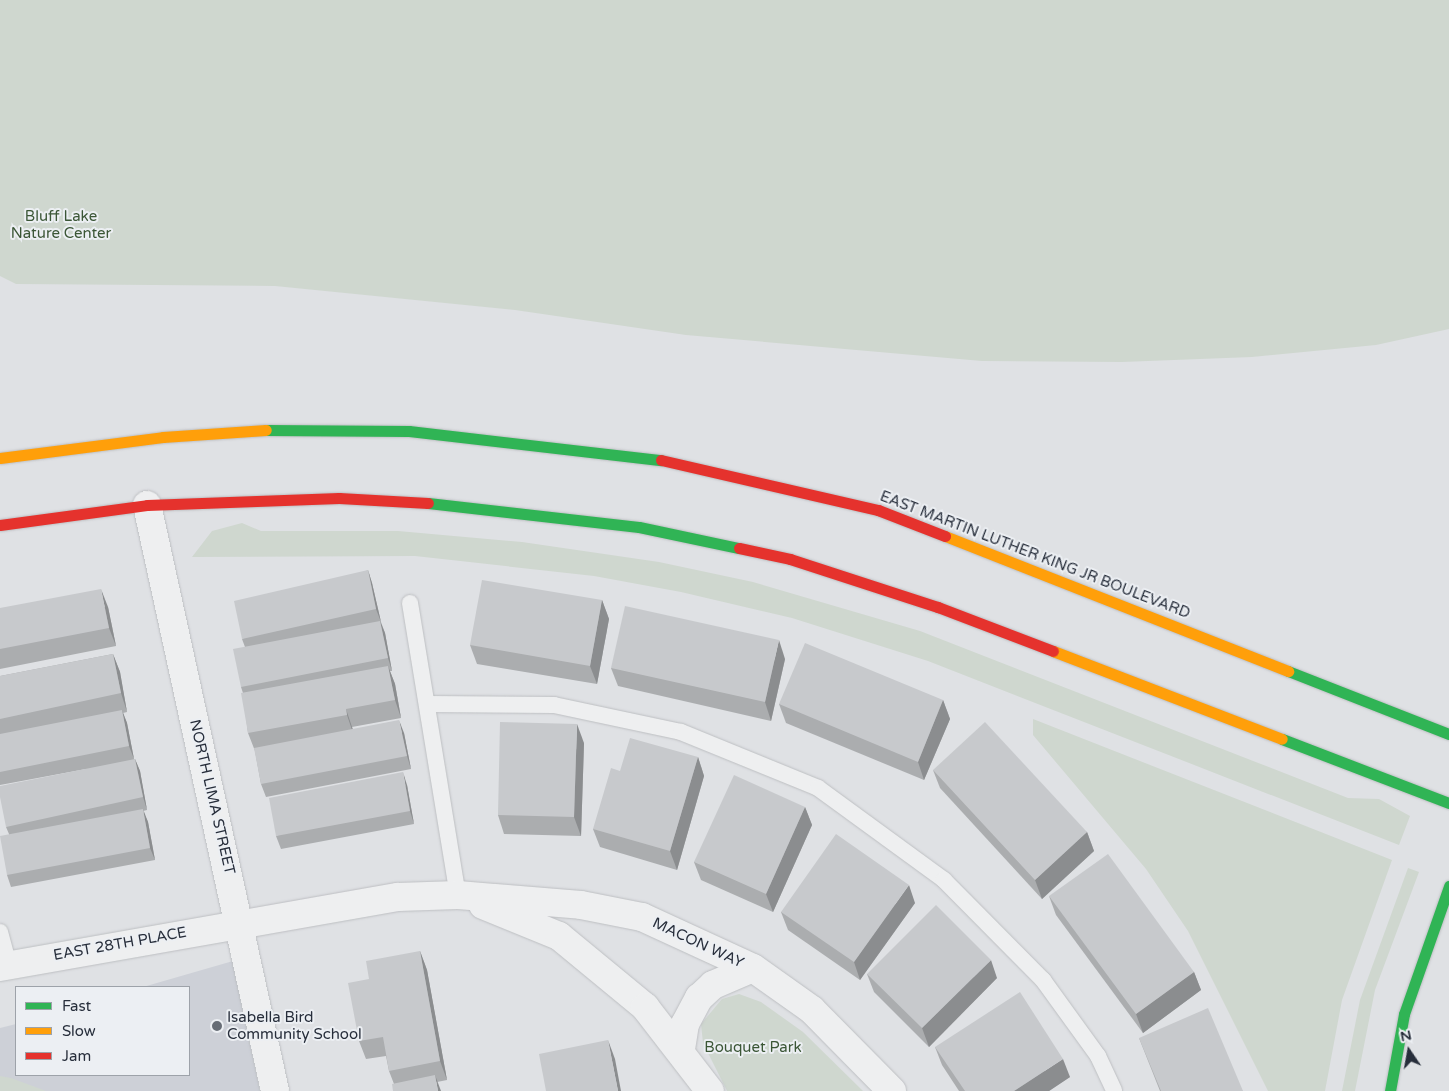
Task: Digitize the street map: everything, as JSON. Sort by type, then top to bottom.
[{"type":"main road","name":"EAST MARTIN LUTHER KING JR BOULEVARD","points":[[0,458],[163,437],[279,429],[409,431],[662,460],[878,510],[1449,734]]},
{"type":"main road","points":[[0,526],[147,505],[339,498],[475,505],[639,527],[790,559],[938,606],[1449,803]]},
{"type":"main road","points":[[1390,1091],[1404,1014],[1449,886]]},
{"type":"street","name":"NORTH LIMA STREET","points":[[147,505],[240,921],[275,1091]]},
{"type":"street","name":"MACON WAY","points":[[458,895],[559,936],[645,1007],[681,1049],[710,1091]]},
{"type":"street","name":"MACON WAY","points":[[240,921],[398,897],[458,895],[582,905],[642,917],[753,968],[812,1010],[892,1091]]},
{"type":"street","name":"EAST 28TH PLACE","points":[[4,966],[240,921]]},
{"type":"street","points":[[681,1049],[685,1024],[699,998],[714,985],[753,968]]},
{"type":"lane","points":[[410,603],[458,895]]},
{"type":"lane","points":[[428,704],[554,704],[672,730],[818,788],[944,880],[1043,980],[1098,1056],[1114,1091]]},
{"type":"lane","points":[[0,932],[4,966]]},
{"type":"shaded area","name":"Isabella Bird Community School","points":[[233,961],[260,1091],[0,1091],[0,1028],[15,1024],[15,1076],[190,1076],[190,986],[146,986]]},
{"type":"green space","name":"Bluff Lake Nature Center","points":[[0,0],[1449,0],[1449,329],[1376,345],[1252,357],[1122,362],[982,361],[686,335],[515,310],[275,286],[16,284],[0,276]]},
{"type":"green space","points":[[242,523],[261,531],[398,531],[522,542],[659,562],[753,582],[920,631],[1348,798],[1379,799],[1410,816],[1399,845],[928,661],[792,618],[681,592],[594,576],[415,556],[192,557],[212,531]]},
{"type":"green space","points":[[1033,719],[1392,860],[1342,1000],[1325,1091],[1268,1091],[1188,931],[1146,869],[1033,735]]},
{"type":"green space","points":[[1408,868],[1419,872],[1375,990],[1355,1091],[1342,1091],[1360,1000]]},
{"type":"green space","name":"Bouquet Park","points":[[739,994],[761,1002],[803,1032],[863,1091],[727,1091],[703,1043],[701,1024],[722,999]]},
{"type":"green space","points":[[0,1076],[11,1078],[46,1091],[0,1091]]},
{"type":"building","points":[[368,570],[376,609],[242,639],[234,601]]},
{"type":"building","points":[[482,580],[602,600],[590,666],[470,645]]},
{"type":"building","points":[[101,589],[109,628],[0,649],[0,608]]},
{"type":"building","points":[[625,606],[779,640],[765,702],[611,668]]},
{"type":"building","points":[[380,621],[388,658],[241,687],[233,649]]},
{"type":"building","points":[[805,643],[943,700],[918,762],[779,704]]},
{"type":"building","points":[[113,654],[121,693],[0,719],[0,676]]},
{"type":"building","points":[[388,666],[395,700],[346,709],[347,715],[248,733],[241,693]]},
{"type":"building","points":[[122,710],[129,746],[0,772],[0,734]]},
{"type":"building","points":[[399,720],[407,756],[261,784],[254,748]]},
{"type":"building","points":[[500,722],[577,724],[574,817],[498,815]]},
{"type":"building","points":[[985,722],[1087,832],[1035,880],[933,770]]},
{"type":"building","points":[[630,738],[698,757],[670,851],[593,829],[611,768],[620,771]]},
{"type":"building","points":[[135,759],[143,797],[6,827],[0,797],[0,786]]},
{"type":"building","points":[[403,772],[410,811],[276,836],[269,798]]},
{"type":"building","points":[[734,775],[805,807],[766,894],[694,862]]},
{"type":"building","points":[[143,809],[150,848],[7,875],[0,836]]},
{"type":"building","points":[[836,834],[909,885],[854,962],[781,912]]},
{"type":"building","points":[[1108,854],[1194,972],[1136,1014],[1049,896]]},
{"type":"building","points":[[936,905],[991,960],[922,1028],[867,974]]},
{"type":"building","points":[[420,951],[440,1061],[389,1071],[383,1037],[359,1041],[348,983],[369,979],[366,961]]},
{"type":"building","points":[[1020,992],[1063,1059],[1014,1091],[965,1091],[935,1047]]},
{"type":"building","points":[[1208,1008],[1243,1091],[1161,1091],[1139,1038]]},
{"type":"building","points":[[608,1040],[618,1091],[546,1091],[539,1054]]},
{"type":"building","points":[[435,1075],[438,1091],[393,1091],[392,1084]]},
{"type":"traffic: fast","points":[[266,430],[409,431],[661,460]]},
{"type":"traffic: fast","points":[[428,503],[639,527],[739,548]]},
{"type":"traffic: fast","points":[[1288,671],[1449,734]]},
{"type":"traffic: fast","points":[[1282,739],[1449,803]]},
{"type":"traffic: fast","points":[[1390,1091],[1404,1014],[1449,886]]},
{"type":"traffic: slow","points":[[0,458],[163,437],[266,430]]},
{"type":"traffic: slow","points":[[945,536],[1288,671]]},
{"type":"traffic: slow","points":[[1053,651],[1282,739]]},
{"type":"traffic: jam","points":[[661,460],[878,510],[945,536]]},
{"type":"traffic: jam","points":[[0,525],[147,505],[339,498],[428,503]]},
{"type":"traffic: jam","points":[[739,548],[790,559],[938,607],[1053,651]]},
{"type":"place","name":"Isabella Bird Community School","points":[[217,1026]]}]
